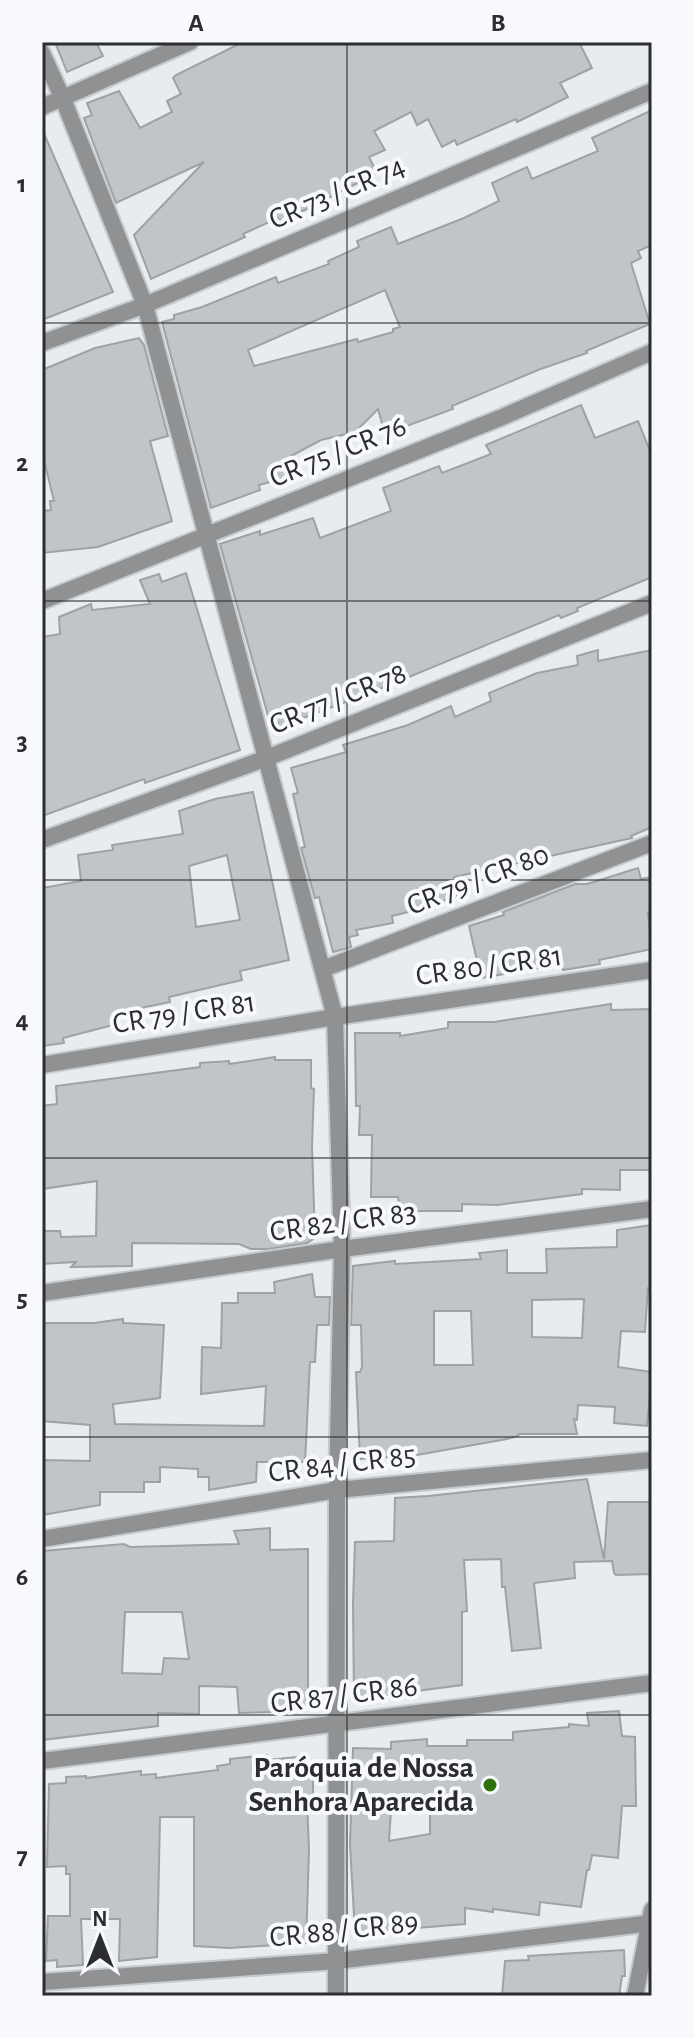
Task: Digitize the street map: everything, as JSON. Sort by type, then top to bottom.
[{"type":"street","points":[[42,107],[190,42]]},
{"type":"street","points":[[42,53],[145,305],[335,1017],[342,1249],[337,1490],[336,1996]]},
{"type":"street","name":"CR 73 / CR 74","points":[[42,343],[145,305],[652,91]]},
{"type":"street","name":"CR 75 / CR 76","points":[[42,601],[500,418],[652,352]]},
{"type":"street","name":"CR 77 / CR 78","points":[[42,840],[267,758],[652,603]]},
{"type":"street","name":"CR 79 / CR 80","points":[[323,969],[652,843]]},
{"type":"street","name":"CR 80 / CR 81","points":[[335,1017],[652,970]]},
{"type":"street","name":"CR 79 / CR 81","points":[[42,1065],[335,1017]]},
{"type":"street","name":"CR 82 / CR 83","points":[[42,1293],[342,1249],[652,1209]]},
{"type":"street","name":"CR 84 / CR 85","points":[[42,1539],[337,1490],[652,1460]]},
{"type":"street","name":"CR 87 / CR 86","points":[[42,1761],[652,1683]]},
{"type":"street","points":[[635,1996],[651,1919]]},
{"type":"street","name":"CR 88 / CR 89","points":[[42,1982],[336,1961],[651,1919]]},
{"type":"building","points":[[55,42],[96,42],[103,56],[67,72]]},
{"type":"building","points":[[243,42],[579,42],[592,68],[560,83],[568,97],[517,122],[516,119],[457,145],[455,140],[442,147],[428,119],[417,125],[411,112],[374,131],[385,150],[369,157],[377,173],[307,209],[279,221],[278,218],[243,234],[245,237],[151,279],[134,235],[204,162],[116,203],[84,118],[92,115],[87,103],[119,91],[140,128],[172,112],[167,101],[181,94],[173,78],[176,75]]},
{"type":"building","points":[[652,110],[652,245],[638,251],[641,258],[631,263],[650,324],[587,353],[452,406],[453,409],[385,434],[378,409],[355,432],[321,440],[291,456],[296,475],[259,485],[260,490],[211,508],[162,322],[276,277],[278,283],[329,264],[328,261],[359,247],[357,241],[391,227],[398,244],[464,218],[499,201],[492,183],[527,167],[532,179],[598,151],[592,138]],"holes":[[[385,290],[400,327],[358,342],[357,339],[254,366],[248,350]]]},
{"type":"building","points":[[42,129],[113,292],[42,320]]},
{"type":"building","points":[[139,338],[144,345],[168,436],[150,441],[172,521],[98,547],[42,553],[42,511],[51,510],[50,501],[54,501],[42,452],[42,370],[95,348]]},
{"type":"building","points":[[581,405],[595,438],[638,421],[652,456],[652,577],[577,608],[578,611],[561,618],[559,615],[370,693],[279,727],[278,723],[272,730],[220,544],[313,518],[320,538],[391,511],[383,488],[439,466],[442,473],[491,454],[486,445]]},
{"type":"building","points":[[186,573],[240,750],[145,783],[144,779],[42,816],[42,637],[60,634],[59,617],[91,604],[92,610],[150,604],[140,580],[159,574],[162,582]]},
{"type":"building","points":[[598,650],[598,661],[652,650],[652,827],[632,838],[454,877],[456,896],[392,916],[393,923],[356,930],[358,935],[349,937],[351,947],[333,952],[319,897],[315,898],[301,848],[305,847],[293,794],[298,793],[291,768],[346,752],[343,745],[408,725],[451,706],[455,717],[491,701],[489,693],[537,673],[578,665],[577,656]]},
{"type":"building","points":[[253,792],[289,960],[240,971],[242,980],[169,997],[170,1002],[116,1013],[117,1024],[63,1038],[64,1043],[42,1046],[42,888],[81,881],[78,855],[113,850],[112,845],[183,834],[179,811],[215,799]],"holes":[[[227,855],[240,920],[196,927],[189,866]]]},
{"type":"building","points":[[638,868],[641,879],[652,877],[652,912],[648,913],[652,949],[599,960],[600,964],[563,970],[562,964],[481,978],[469,926],[504,915],[503,912],[575,884],[587,884]]},
{"type":"building","points":[[611,1004],[611,1010],[652,1009],[650,1170],[620,1170],[620,1190],[582,1189],[582,1194],[497,1205],[462,1204],[462,1211],[400,1211],[398,1197],[371,1197],[372,1135],[359,1135],[355,1033],[400,1033],[400,1036],[448,1028],[448,1022],[494,1022]]},
{"type":"building","points":[[275,1057],[275,1060],[311,1060],[315,1238],[307,1243],[268,1249],[251,1249],[239,1244],[132,1243],[132,1266],[71,1267],[76,1262],[42,1264],[42,1231],[60,1231],[61,1237],[96,1236],[97,1181],[42,1189],[42,1106],[57,1104],[56,1086],[200,1067],[200,1063],[229,1061],[229,1064]]},
{"type":"building","points":[[652,1225],[652,1288],[648,1288],[645,1332],[621,1331],[618,1367],[652,1372],[647,1426],[614,1423],[615,1407],[578,1405],[577,1420],[574,1419],[577,1434],[519,1434],[507,1439],[417,1455],[360,1459],[356,1372],[360,1372],[362,1367],[361,1325],[351,1325],[353,1266],[395,1261],[395,1264],[481,1259],[479,1253],[507,1250],[507,1273],[547,1273],[546,1249],[617,1247],[617,1230]],"holes":[[[584,1299],[582,1338],[532,1337],[532,1300]],[[434,1311],[471,1311],[473,1365],[434,1365]]]},
{"type":"building","points":[[312,1274],[315,1297],[330,1297],[329,1325],[317,1325],[315,1362],[310,1362],[305,1462],[257,1462],[256,1482],[209,1490],[209,1477],[198,1477],[198,1469],[160,1467],[160,1482],[144,1482],[144,1492],[100,1492],[100,1505],[42,1515],[42,1460],[90,1461],[90,1425],[42,1421],[42,1323],[94,1323],[123,1319],[123,1323],[164,1325],[160,1398],[113,1404],[115,1424],[264,1426],[266,1386],[201,1394],[202,1347],[221,1348],[222,1303],[238,1303],[238,1293],[275,1293],[274,1282]]},
{"type":"building","points":[[587,1479],[604,1559],[608,1502],[652,1502],[652,1574],[616,1575],[612,1561],[574,1562],[575,1578],[534,1583],[541,1648],[512,1651],[501,1559],[464,1560],[467,1611],[462,1612],[462,1685],[354,1699],[355,1542],[394,1541],[395,1498]]},
{"type":"building","points":[[270,1528],[270,1550],[308,1549],[308,1706],[273,1712],[239,1713],[237,1687],[199,1686],[199,1714],[158,1713],[158,1726],[42,1740],[42,1551],[124,1544],[130,1547],[239,1544],[234,1531]],"holes":[[[125,1612],[182,1612],[189,1659],[164,1658],[162,1674],[122,1673]]]},
{"type":"building","points":[[619,1711],[622,1736],[635,1737],[636,1806],[622,1806],[618,1858],[592,1855],[581,1907],[540,1902],[539,1915],[465,1908],[465,1924],[355,1933],[350,1845],[353,1748],[391,1749],[391,1742],[427,1739],[427,1746],[467,1746],[467,1740],[513,1740],[513,1732],[569,1727],[569,1724],[589,1726],[587,1713]],"holes":[[[392,1795],[430,1796],[430,1834],[389,1841]]]},
{"type":"building","points":[[267,1755],[267,1760],[306,1756],[306,1778],[313,1778],[313,1799],[307,1799],[306,1943],[230,1948],[194,1946],[194,1817],[160,1817],[157,1957],[119,1961],[120,1919],[81,1919],[83,1965],[57,1967],[57,1960],[46,1961],[48,1916],[70,1916],[70,1874],[66,1874],[66,1866],[47,1867],[49,1784],[66,1783],[66,1777],[86,1778],[141,1771],[141,1775],[156,1774],[156,1778],[218,1770],[217,1766],[230,1764],[230,1759]]},
{"type":"building","points":[[624,1950],[625,1976],[622,1976],[619,1996],[502,1996],[505,1961],[529,1960],[528,1956]]},
{"type":"place","name":"Paróquia de Nossa Senhora Aparecida","points":[[490,1785]]}]
